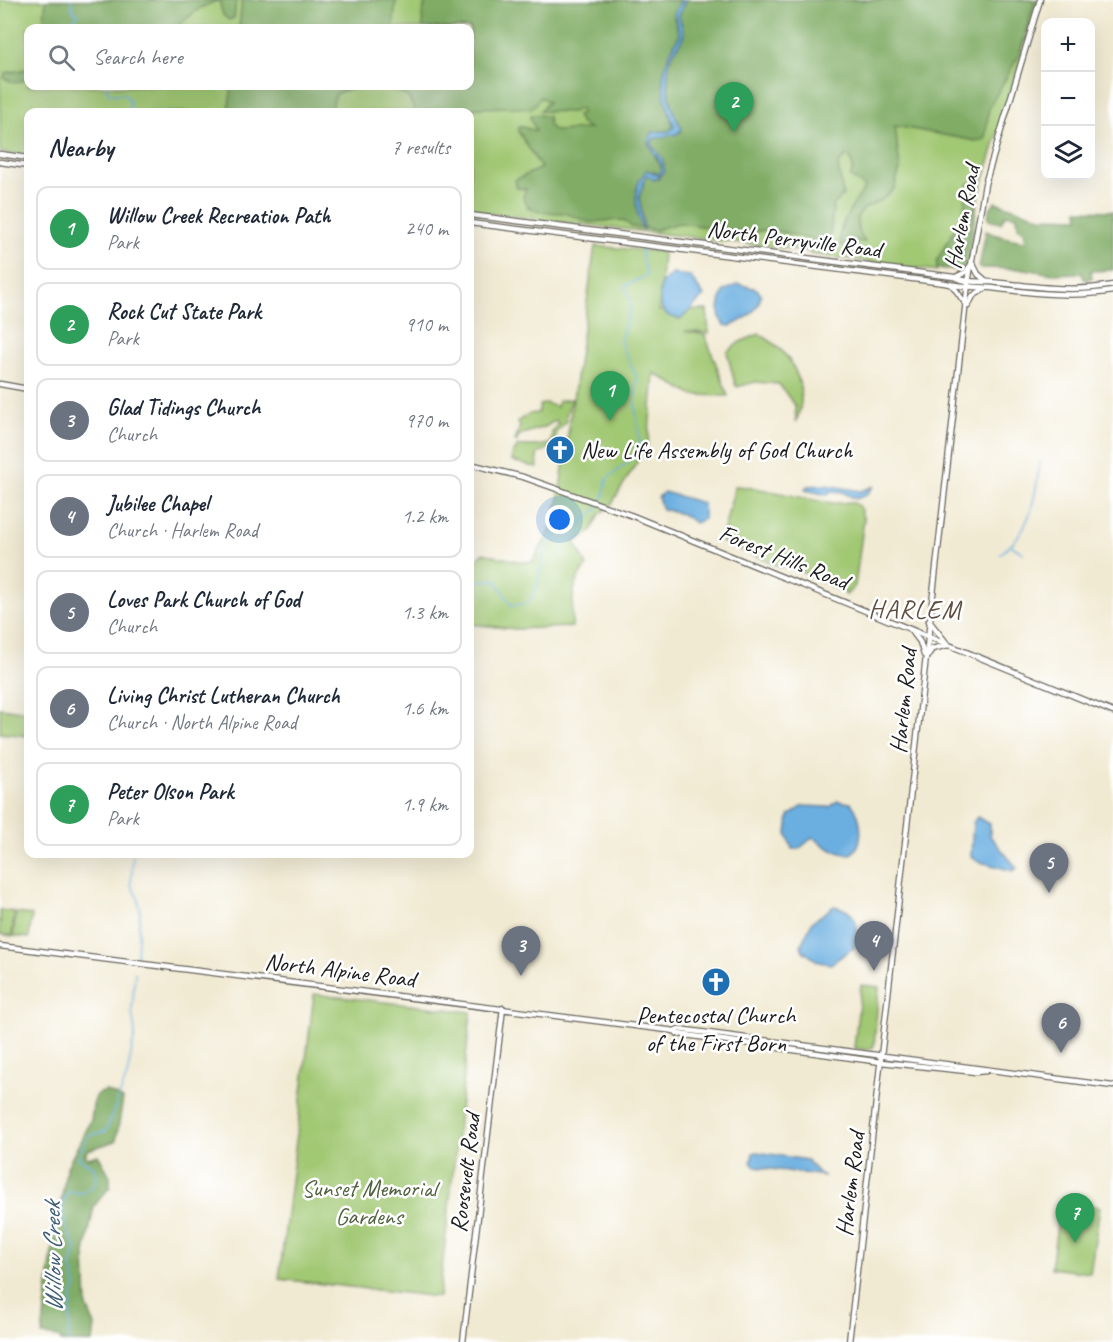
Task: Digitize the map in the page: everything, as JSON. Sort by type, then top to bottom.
[{"type":"main road","name":"Harlem Road","points":[[849,1342],[967,286],[989,168],[1040,0]]},
{"type":"main road","points":[[0,154],[24,157]]},
{"type":"main road","points":[[0,162],[24,165]]},
{"type":"main road","name":"North Perryville Road","points":[[474,216],[954,277],[967,286]]},
{"type":"main road","name":"North Perryville Road","points":[[474,223],[967,286],[988,285],[1066,290],[1113,285]]},
{"type":"main road","points":[[954,277],[966,272],[972,261]]},
{"type":"main road","points":[[965,315],[973,297],[988,285],[978,274],[972,261]]},
{"type":"main road","points":[[945,283],[960,292],[966,304],[965,315]]},
{"type":"main road","name":"North Perryville Road","points":[[988,285],[1064,296],[1113,291]]},
{"type":"main road","points":[[0,384],[24,388]]},
{"type":"main road","name":"Forest Hills Road","points":[[474,465],[523,477],[610,507],[1113,712]]},
{"type":"main road","points":[[925,660],[932,649],[948,645],[929,621]]},
{"type":"main road","points":[[911,630],[922,646],[925,660]]},
{"type":"main road","name":"North Alpine Road","points":[[0,946],[675,1031],[678,1029],[976,1067],[986,1071]]},
{"type":"main road","name":"Roosevelt Road","points":[[463,1342],[503,1008]]},
{"type":"main road","name":"North Alpine Road","points":[[675,1031],[678,1034],[881,1062],[967,1072],[986,1071],[1113,1086]]},
{"type":"green space","points":[[0,0],[1038,0],[978,199],[969,258],[964,270],[937,266],[937,271],[810,254],[809,251],[474,211],[474,108],[24,108],[24,155],[0,152]]},
{"type":"green space","points":[[46,0],[219,0],[200,8],[180,24],[43,24]]},
{"type":"green space","points":[[219,0],[236,0],[234,18],[229,20],[223,15]]},
{"type":"green space","points":[[242,0],[396,0],[393,24],[239,24]]},
{"type":"green space","points":[[426,0],[681,0],[674,18],[680,35],[668,58],[664,80],[666,101],[674,126],[670,131],[653,132],[648,143],[662,169],[660,174],[653,172],[640,179],[637,211],[642,228],[632,227],[623,220],[589,222],[565,213],[539,212],[528,207],[523,197],[526,189],[517,188],[515,180],[541,168],[518,131],[519,126],[536,131],[530,117],[533,115],[548,116],[549,126],[555,131],[590,129],[581,124],[577,115],[581,113],[580,108],[572,112],[540,111],[548,102],[541,97],[531,109],[413,108],[409,99],[403,94],[389,90],[474,90],[474,24],[423,24],[422,15]]},
{"type":"green space","points":[[685,0],[1035,0],[1019,55],[989,108],[985,139],[976,141],[895,126],[900,169],[894,189],[883,199],[865,208],[857,217],[858,229],[865,242],[854,241],[842,246],[840,232],[843,224],[865,187],[850,177],[853,169],[850,157],[845,157],[838,164],[843,195],[833,206],[830,240],[826,243],[768,229],[751,233],[679,223],[655,230],[644,228],[639,197],[646,175],[659,179],[664,164],[652,146],[652,139],[681,132],[670,98],[668,73],[670,60],[682,34],[679,16]]},
{"type":"green space","points":[[24,70],[24,80],[15,83],[4,78],[5,73]]},
{"type":"green space","points":[[231,90],[348,90],[336,94],[331,108],[229,108]]},
{"type":"green space","points":[[980,181],[964,263],[959,270],[937,268],[937,260],[963,214],[968,184]]},
{"type":"green space","points":[[995,202],[1041,217],[1079,218],[1078,210],[1113,211],[1113,270],[1091,271],[1092,278],[1085,280],[1081,273],[1053,274],[1025,269],[979,268],[986,231],[1006,238],[1026,241],[1024,231],[1018,227],[1017,216],[1006,214],[1001,223],[988,219],[989,210]]},
{"type":"green space","points":[[595,246],[663,252],[659,311],[707,310],[709,333],[684,331],[705,335],[728,396],[692,395],[654,373],[648,444],[611,505],[600,514],[591,532],[575,542],[587,566],[575,587],[572,627],[515,629],[474,624],[474,564],[483,553],[521,562],[532,562],[550,532],[558,503]]},
{"type":"green space","points":[[759,334],[780,350],[795,371],[801,395],[796,422],[795,406],[779,384],[755,382],[737,387],[735,384],[727,352],[740,342]]},
{"type":"green space","points":[[572,399],[566,416],[567,421],[556,432],[554,444],[537,454],[538,468],[512,461],[512,455],[518,446],[539,446],[551,443],[552,432],[558,423],[556,420],[545,427],[519,435],[515,441],[520,426],[517,422],[529,414],[538,413],[540,405],[546,403],[557,407],[558,401]]},
{"type":"green space","points":[[735,486],[821,501],[856,504],[864,519],[855,586],[846,595],[787,565],[780,567],[721,541]]},
{"type":"green space","points":[[0,708],[24,711],[24,736],[0,733]]},
{"type":"green space","points":[[0,910],[14,912],[12,936],[0,934]]},
{"type":"green space","points":[[16,913],[32,915],[29,938],[13,936]]},
{"type":"green space","points":[[861,985],[879,987],[874,1046],[868,1050],[854,1048]]},
{"type":"green space","name":"Sunset Memorial Gardens","points":[[314,994],[471,1012],[439,1297],[279,1279]]},
{"type":"green space","points":[[106,1091],[123,1099],[116,1141],[88,1150],[85,1155],[88,1158],[98,1155],[110,1176],[110,1187],[94,1206],[85,1253],[87,1307],[95,1325],[93,1342],[61,1342],[59,1337],[42,1335],[55,1226],[59,1217],[66,1169],[91,1120],[94,1099],[97,1094]]},
{"type":"green space","points":[[1067,1201],[1100,1207],[1090,1273],[1051,1268],[1058,1219]]},
{"type":"water","points":[[681,0],[685,0],[679,16],[684,34],[670,60],[668,90],[674,113],[682,129],[677,134],[652,139],[652,146],[662,158],[665,171],[655,180],[646,175],[639,197],[644,232],[637,210],[636,192],[647,170],[658,175],[662,169],[648,139],[654,132],[670,131],[674,126],[666,101],[663,80],[667,59],[680,35],[674,14]]},
{"type":"water","points":[[672,274],[690,276],[704,296],[681,319],[668,315],[660,302],[662,282]]},
{"type":"water","points":[[738,284],[757,289],[761,295],[759,301],[746,318],[731,326],[724,325],[719,313],[722,295],[724,291]]},
{"type":"water","points":[[825,485],[861,491],[874,486],[866,495],[856,499],[842,492],[831,491],[827,495],[805,490],[807,486]]},
{"type":"water","points":[[664,492],[703,503],[704,519],[695,523],[682,514],[662,509],[658,497]]},
{"type":"water","points":[[837,801],[851,803],[858,815],[861,830],[855,850],[850,855],[838,852],[826,847],[813,837],[799,849],[792,849],[787,834],[789,816],[803,806],[830,807]]},
{"type":"water","points":[[977,817],[990,824],[990,836],[1017,868],[1013,871],[977,861],[971,856],[973,823]]},
{"type":"water","points":[[834,906],[852,915],[857,925],[858,938],[857,945],[831,964],[819,962],[803,951],[801,945],[812,922]]},
{"type":"water","points":[[753,1153],[807,1160],[818,1173],[825,1176],[755,1167],[751,1161]]},
{"type":"waterway","points":[[71,0],[73,11],[78,14],[71,24]]},
{"type":"waterway","points":[[107,90],[110,94],[125,94],[130,102],[129,108]]},
{"type":"waterway","name":"Willow Creek","points":[[603,499],[607,479],[628,462],[640,445],[635,404],[637,378],[620,341],[630,310],[630,300],[625,286],[647,275],[642,259],[641,240]]},
{"type":"waterway","points":[[1000,554],[1011,545],[1025,524],[1034,500],[1040,462]]},
{"type":"waterway","name":"Willow Creek","points":[[474,581],[496,580],[511,605],[526,604],[533,596],[546,548],[552,538],[560,532],[573,530],[599,507]]},
{"type":"waterway","points":[[1012,546],[1023,553]]},
{"type":"waterway","name":"Willow Creek","points":[[133,858],[131,885],[138,898],[140,910],[137,955]]},
{"type":"waterway","name":"Willow Creek","points":[[68,1342],[72,1297],[76,1287],[71,1266],[76,1248],[64,1221],[64,1199],[68,1192],[82,1193],[94,1186],[96,1178],[94,1167],[78,1158],[87,1136],[106,1131],[127,1076],[135,1033],[132,1011],[135,972]]},
{"type":"place","name":"Rock Cut State Park","points":[[734,132]]},
{"type":"place","name":"Willow Creek Recreation Path","points":[[610,421]]},
{"type":"place","name":"New Life Assembly of God Church","points":[[560,450]]},
{"type":"place","name":"Loves Park Church of God","points":[[1049,893]]},
{"type":"place","name":"Jubilee Chapel","points":[[874,971]]},
{"type":"place","name":"Glad Tidings Church","points":[[521,976]]},
{"type":"place","name":"Pentecostal Church of the First Born","points":[[716,982]]},
{"type":"place","name":"Living Christ Lutheran Church","points":[[1061,1053]]},
{"type":"place","name":"Peter Olson Park","points":[[1075,1243]]},
{"type":"district","name":"HARLEM","points":[[915,609]]}]
